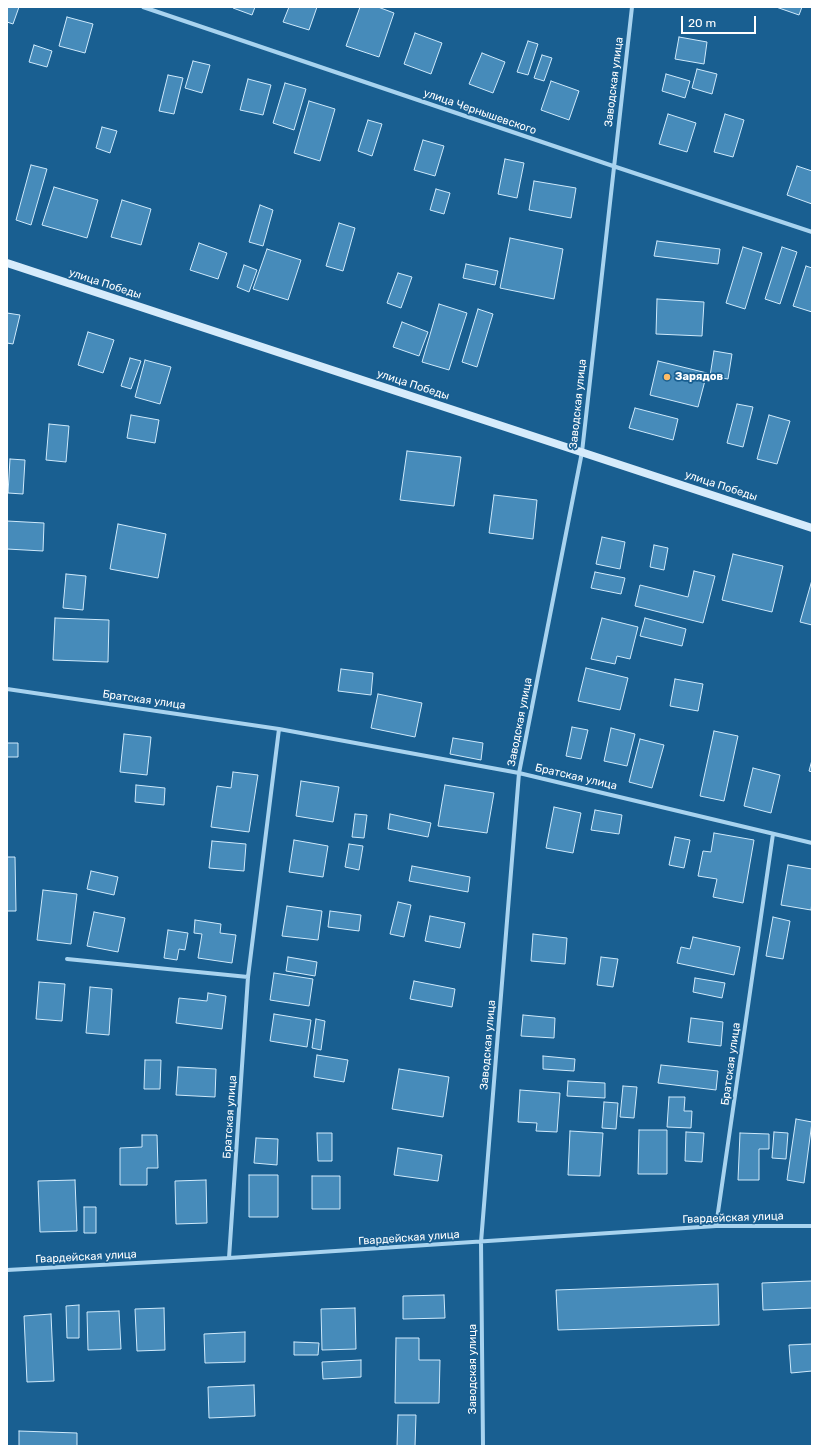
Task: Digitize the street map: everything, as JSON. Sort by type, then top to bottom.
[{"type":"street","name":"улица Чернышевского","points":[[143,7],[812,232]]},
{"type":"street","name":"Заводская улица","points":[[483,1446],[481,1242],[519,773],[582,452],[632,7]]},
{"type":"street","name":"улица Победы","points":[[7,263],[812,528]]},
{"type":"street","name":"Братская улица","points":[[7,689],[279,729],[519,773],[812,843]]},
{"type":"street","name":"Братская улица","points":[[229,1258],[248,977],[279,729]]},
{"type":"street","name":"Братская улица","points":[[716,1226],[773,834]]},
{"type":"street","points":[[67,960],[248,977]]},
{"type":"street","name":"Гвардейская улица","points":[[7,1270],[229,1258],[716,1226],[812,1226]]},
{"type":"building","points":[[7,7],[19,7],[13,24],[7,22]]},
{"type":"building","points":[[255,7],[252,15],[233,8]]},
{"type":"building","points":[[289,7],[317,7],[309,30],[283,22]]},
{"type":"building","points":[[360,7],[378,7],[394,13],[379,57],[346,46]]},
{"type":"building","points":[[776,7],[802,7],[799,15]]},
{"type":"building","points":[[67,17],[93,24],[85,53],[59,46]]},
{"type":"building","points":[[415,33],[442,43],[431,74],[404,64]]},
{"type":"building","points":[[679,37],[707,42],[704,64],[675,59]]},
{"type":"building","points":[[528,41],[538,44],[528,75],[517,72]]},
{"type":"building","points":[[34,45],[52,51],[47,67],[29,62]]},
{"type":"building","points":[[482,53],[505,62],[493,93],[469,84]]},
{"type":"building","points":[[542,55],[552,58],[544,81],[534,78]]},
{"type":"building","points":[[193,61],[210,65],[202,93],[185,88]]},
{"type":"building","points":[[697,69],[717,74],[712,94],[692,88]]},
{"type":"building","points":[[666,74],[690,81],[685,98],[662,91]]},
{"type":"building","points":[[168,75],[183,78],[174,114],[159,111]]},
{"type":"building","points":[[248,79],[271,85],[263,115],[240,110]]},
{"type":"building","points":[[551,81],[579,91],[569,120],[541,110]]},
{"type":"building","points":[[285,83],[306,89],[294,130],[273,123]]},
{"type":"building","points":[[309,101],[335,109],[320,161],[294,153]]},
{"type":"building","points":[[668,114],[696,123],[687,152],[659,144]]},
{"type":"building","points":[[725,114],[744,120],[733,157],[714,152]]},
{"type":"building","points":[[368,120],[382,124],[372,156],[358,151]]},
{"type":"building","points":[[102,127],[117,131],[110,153],[96,148]]},
{"type":"building","points":[[423,140],[444,146],[435,176],[414,170]]},
{"type":"building","points":[[505,159],[524,163],[517,198],[498,194]]},
{"type":"building","points":[[31,165],[47,169],[31,225],[16,220]]},
{"type":"building","points":[[797,166],[812,171],[812,204],[787,195]]},
{"type":"building","points":[[534,181],[576,188],[571,218],[529,210]]},
{"type":"building","points":[[54,187],[98,200],[87,238],[42,225]]},
{"type":"building","points":[[436,189],[450,193],[444,214],[430,210]]},
{"type":"building","points":[[122,200],[151,209],[141,245],[111,237]]},
{"type":"building","points":[[260,205],[273,210],[263,246],[249,242]]},
{"type":"building","points":[[339,223],[355,228],[343,271],[326,266]]},
{"type":"building","points":[[510,238],[563,249],[554,299],[500,288]]},
{"type":"building","points":[[657,241],[720,249],[718,264],[654,256]]},
{"type":"building","points":[[199,243],[227,253],[218,279],[190,270]]},
{"type":"building","points":[[743,247],[762,253],[745,309],[726,303]]},
{"type":"building","points":[[782,247],[797,252],[780,304],[765,299]]},
{"type":"building","points":[[267,249],[301,260],[288,300],[253,289]]},
{"type":"building","points":[[466,264],[498,271],[495,285],[463,278]]},
{"type":"building","points":[[244,265],[257,270],[249,292],[237,287]]},
{"type":"building","points":[[806,266],[812,268],[812,312],[793,306]]},
{"type":"building","points":[[398,273],[412,277],[401,308],[387,303]]},
{"type":"building","points":[[657,299],[704,302],[702,336],[656,334]]},
{"type":"building","points":[[439,304],[467,313],[449,370],[422,362]]},
{"type":"building","points":[[478,309],[493,314],[477,367],[462,362]]},
{"type":"building","points":[[7,313],[20,315],[13,344],[7,343]]},
{"type":"building","points":[[402,322],[428,332],[419,356],[393,347]]},
{"type":"building","points":[[88,332],[114,340],[103,373],[78,365]]},
{"type":"building","points":[[714,351],[732,354],[728,379],[710,376]]},
{"type":"building","points":[[130,358],[141,361],[131,389],[121,386]]},
{"type":"building","points":[[145,360],[171,367],[160,404],[135,397]]},
{"type":"building","points":[[658,361],[707,373],[698,407],[650,395]]},
{"type":"building","points":[[737,404],[753,407],[743,447],[727,443]]},
{"type":"building","points":[[635,408],[678,419],[673,440],[629,428]]},
{"type":"building","points":[[131,415],[159,420],[155,443],[127,438]]},
{"type":"building","points":[[769,415],[790,421],[777,464],[757,459]]},
{"type":"building","points":[[49,424],[69,426],[66,462],[46,460]]},
{"type":"building","points":[[407,451],[461,457],[454,506],[400,500]]},
{"type":"building","points":[[10,459],[25,460],[23,494],[8,493]]},
{"type":"building","points":[[494,495],[537,500],[533,539],[489,533]]},
{"type":"building","points":[[7,521],[44,523],[43,551],[7,549]]},
{"type":"building","points":[[118,524],[166,534],[158,578],[110,569]]},
{"type":"building","points":[[602,537],[625,542],[620,569],[596,564]]},
{"type":"building","points":[[654,545],[668,548],[664,570],[650,567]]},
{"type":"building","points":[[733,554],[783,566],[772,612],[722,600]]},
{"type":"building","points":[[694,571],[715,576],[703,623],[635,606],[640,585],[688,597]]},
{"type":"building","points":[[595,572],[625,578],[621,594],[591,588]]},
{"type":"building","points":[[66,574],[86,576],[83,610],[63,608]]},
{"type":"building","points":[[812,580],[812,625],[800,622]]},
{"type":"building","points":[[55,618],[109,620],[108,662],[53,660]]},
{"type":"building","points":[[602,618],[638,627],[630,659],[617,656],[615,664],[591,659]]},
{"type":"building","points":[[645,618],[686,629],[682,646],[640,636]]},
{"type":"building","points":[[586,668],[628,678],[620,710],[578,701]]},
{"type":"building","points":[[341,669],[373,673],[371,695],[338,691]]},
{"type":"building","points":[[675,679],[703,684],[698,711],[670,706]]},
{"type":"building","points":[[378,694],[422,703],[415,737],[371,728]]},
{"type":"building","points":[[572,727],[588,730],[581,759],[566,756]]},
{"type":"building","points":[[611,728],[635,734],[627,766],[604,761]]},
{"type":"building","points":[[714,731],[738,736],[724,801],[700,796]]},
{"type":"building","points":[[124,734],[151,737],[147,775],[120,772]]},
{"type":"building","points":[[453,738],[483,743],[481,760],[450,754]]},
{"type":"building","points":[[640,739],[664,745],[652,788],[629,782]]},
{"type":"building","points":[[7,743],[18,743],[18,757],[7,757]]},
{"type":"building","points":[[812,760],[812,772],[809,771]]},
{"type":"building","points":[[753,768],[780,775],[771,813],[744,806]]},
{"type":"building","points":[[233,772],[258,775],[249,832],[211,827],[217,786],[231,788]]},
{"type":"building","points":[[301,781],[339,787],[333,822],[296,816]]},
{"type":"building","points":[[136,785],[165,788],[164,805],[135,802]]},
{"type":"building","points":[[445,785],[494,793],[487,833],[438,826]]},
{"type":"building","points":[[554,807],[581,813],[573,853],[546,848]]},
{"type":"building","points":[[595,810],[622,815],[619,834],[591,830]]},
{"type":"building","points":[[355,814],[367,815],[364,838],[352,837]]},
{"type":"building","points":[[390,814],[431,823],[428,837],[388,829]]},
{"type":"building","points":[[714,833],[754,840],[743,903],[713,897],[717,879],[698,876],[703,851],[711,852]]},
{"type":"building","points":[[675,837],[690,840],[684,868],[669,865]]},
{"type":"building","points":[[294,840],[328,846],[323,877],[289,872]]},
{"type":"building","points":[[212,841],[246,844],[244,871],[209,868]]},
{"type":"building","points":[[349,844],[363,846],[359,870],[345,867]]},
{"type":"building","points":[[7,857],[15,857],[16,911],[7,911]]},
{"type":"building","points":[[788,865],[812,869],[811,910],[781,905]]},
{"type":"building","points":[[412,866],[470,877],[468,892],[409,881]]},
{"type":"building","points":[[91,871],[118,877],[114,895],[87,889]]},
{"type":"building","points":[[43,890],[77,894],[71,944],[37,940]]},
{"type":"building","points":[[398,902],[411,905],[404,937],[390,934]]},
{"type":"building","points":[[287,906],[322,911],[318,940],[282,936]]},
{"type":"building","points":[[330,911],[361,915],[359,931],[328,927]]},
{"type":"building","points":[[94,912],[125,918],[118,952],[87,946]]},
{"type":"building","points":[[430,916],[465,923],[460,948],[425,941]]},
{"type":"building","points":[[773,917],[790,921],[783,959],[766,956]]},
{"type":"building","points":[[195,920],[221,924],[220,933],[236,935],[232,963],[198,958],[202,934],[194,933]]},
{"type":"building","points":[[168,930],[188,933],[185,950],[179,949],[177,960],[164,958]]},
{"type":"building","points":[[533,934],[567,938],[565,964],[531,961]]},
{"type":"building","points":[[693,937],[740,947],[734,975],[677,963],[681,947],[690,949]]},
{"type":"building","points":[[288,957],[317,962],[315,976],[286,971]]},
{"type":"building","points":[[601,957],[618,959],[613,987],[597,985]]},
{"type":"building","points":[[274,973],[313,979],[309,1006],[270,1000]]},
{"type":"building","points":[[695,978],[725,983],[722,998],[693,992]]},
{"type":"building","points":[[414,981],[455,989],[452,1007],[410,999]]},
{"type":"building","points":[[39,982],[65,984],[62,1021],[36,1019]]},
{"type":"building","points":[[90,987],[112,989],[109,1035],[86,1033]]},
{"type":"building","points":[[208,993],[226,996],[222,1029],[176,1023],[179,998],[207,1001]]},
{"type":"building","points":[[274,1014],[311,1020],[307,1047],[270,1041]]},
{"type":"building","points":[[523,1015],[555,1018],[554,1038],[521,1036]]},
{"type":"building","points":[[691,1018],[723,1022],[721,1046],[688,1042]]},
{"type":"building","points":[[316,1019],[325,1021],[321,1050],[312,1048]]},
{"type":"building","points":[[317,1055],[348,1060],[344,1082],[314,1077]]},
{"type":"building","points":[[543,1056],[575,1059],[574,1071],[543,1069]]},
{"type":"building","points":[[145,1060],[161,1060],[160,1089],[144,1089]]},
{"type":"building","points":[[661,1065],[718,1071],[716,1090],[658,1083]]},
{"type":"building","points":[[178,1067],[216,1069],[215,1097],[176,1095]]},
{"type":"building","points":[[399,1069],[449,1077],[443,1117],[392,1109]]},
{"type":"building","points":[[568,1081],[605,1083],[605,1098],[567,1096]]},
{"type":"building","points":[[623,1086],[637,1087],[634,1118],[620,1117]]},
{"type":"building","points":[[520,1090],[560,1093],[557,1132],[536,1131],[537,1123],[518,1122]]},
{"type":"building","points":[[669,1097],[685,1097],[684,1111],[692,1111],[691,1128],[667,1127]]},
{"type":"building","points":[[604,1102],[618,1103],[616,1129],[602,1128]]},
{"type":"building","points":[[796,1119],[812,1122],[804,1183],[787,1180]]},
{"type":"building","points":[[639,1130],[667,1130],[667,1174],[638,1174]]},
{"type":"building","points":[[570,1131],[603,1133],[600,1176],[568,1175]]},
{"type":"building","points":[[686,1132],[704,1133],[702,1162],[685,1161]]},
{"type":"building","points":[[774,1132],[788,1133],[786,1159],[772,1158]]},
{"type":"building","points":[[317,1133],[332,1133],[332,1161],[318,1161]]},
{"type":"building","points":[[740,1133],[769,1134],[769,1149],[759,1149],[759,1180],[738,1180]]},
{"type":"building","points":[[142,1135],[157,1135],[158,1168],[147,1168],[147,1185],[120,1185],[120,1148],[142,1147]]},
{"type":"building","points":[[256,1138],[278,1139],[277,1165],[254,1163]]},
{"type":"building","points":[[398,1148],[442,1155],[438,1181],[394,1175]]},
{"type":"building","points":[[249,1175],[278,1175],[278,1217],[249,1217]]},
{"type":"building","points":[[312,1176],[340,1176],[340,1209],[312,1209]]},
{"type":"building","points":[[75,1180],[77,1231],[40,1232],[38,1181]]},
{"type":"building","points":[[206,1180],[207,1223],[176,1224],[175,1181]]},
{"type":"building","points":[[84,1207],[96,1207],[96,1233],[84,1233]]},
{"type":"building","points":[[812,1281],[812,1308],[763,1310],[762,1283]]},
{"type":"building","points":[[718,1284],[719,1325],[558,1330],[556,1290]]},
{"type":"building","points":[[444,1295],[445,1318],[403,1319],[403,1296]]},
{"type":"building","points":[[79,1305],[79,1338],[67,1338],[66,1306]]},
{"type":"building","points":[[164,1308],[165,1350],[137,1351],[135,1309]]},
{"type":"building","points":[[355,1308],[356,1349],[322,1350],[321,1309]]},
{"type":"building","points":[[119,1311],[121,1349],[88,1350],[87,1312]]},
{"type":"building","points":[[51,1314],[54,1381],[27,1382],[24,1316]]},
{"type":"building","points":[[245,1332],[245,1362],[205,1363],[204,1334]]},
{"type":"building","points":[[396,1338],[419,1338],[419,1360],[440,1360],[439,1403],[395,1403]]},
{"type":"building","points":[[294,1342],[319,1343],[318,1355],[294,1355]]},
{"type":"building","points":[[812,1344],[812,1371],[791,1373],[789,1345]]},
{"type":"building","points":[[361,1360],[361,1377],[323,1379],[322,1362]]},
{"type":"building","points":[[254,1385],[255,1416],[209,1418],[208,1387]]},
{"type":"building","points":[[398,1415],[416,1415],[415,1446],[397,1446]]},
{"type":"building","points":[[19,1431],[77,1433],[77,1446],[19,1446]]},
{"type":"place","name":"Зарядов","points":[[667,377]]}]
